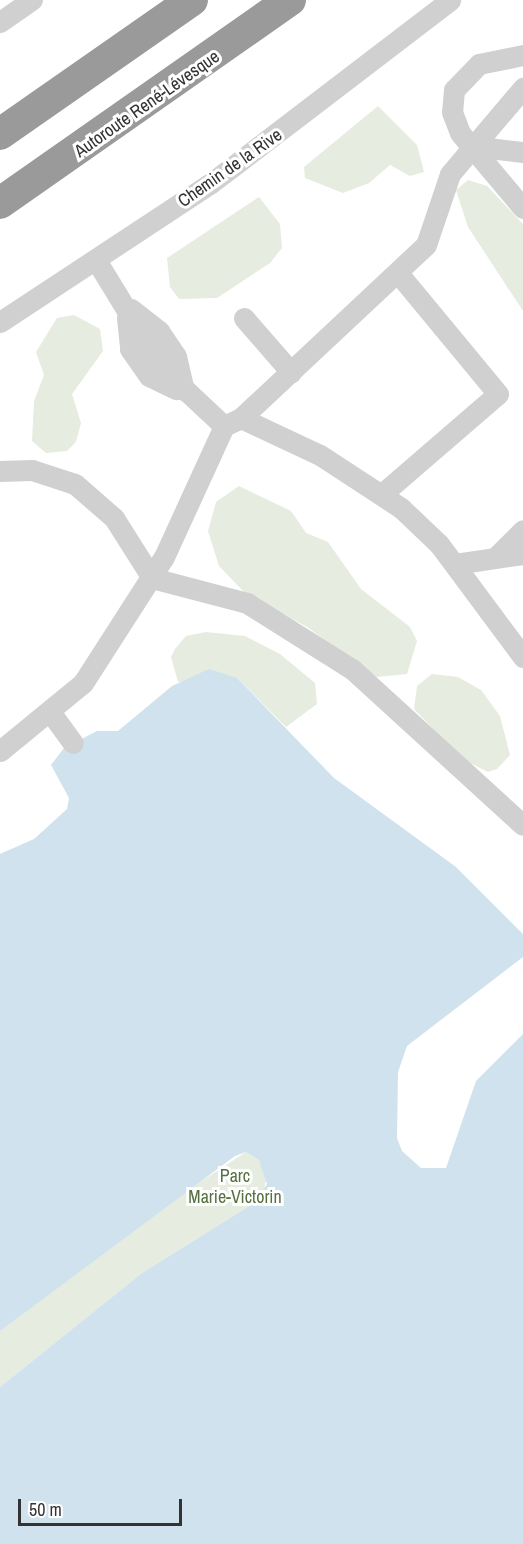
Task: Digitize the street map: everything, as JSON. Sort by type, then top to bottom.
[{"type":"highway","points":[[0,134],[192,0]]},
{"type":"highway","name":"Autoroute René-Lévesque","points":[[0,204],[290,0]]},
{"type":"street","points":[[0,22],[32,0]]},
{"type":"street","name":"Chemin de la Rive","points":[[0,322],[96,260],[298,120],[450,0]]},
{"type":"street","points":[[523,55],[488,59],[454,90],[452,112],[471,147],[523,208]]},
{"type":"street","points":[[0,751],[51,713],[83,683],[127,608],[152,578],[233,422],[398,273],[432,237],[446,182],[471,147],[523,88]]},
{"type":"street","points":[[471,147],[523,152]]},
{"type":"street","points":[[96,260],[125,305],[159,331],[176,356],[185,394]]},
{"type":"street","points":[[382,494],[498,393],[398,273]]},
{"type":"street","points":[[125,305],[130,349],[149,376],[233,422],[320,455],[382,494],[420,525],[455,564],[523,657]]},
{"type":"street","points":[[244,318],[291,372]]},
{"type":"street","points":[[0,471],[44,473],[87,492],[114,518],[152,578],[247,603],[297,632],[352,669],[523,825]]},
{"type":"street","points":[[496,557],[523,530]]},
{"type":"street","points":[[455,564],[523,554]]},
{"type":"street","points":[[51,713],[73,742]]},
{"type":"green space","points":[[378,106],[417,145],[424,172],[410,176],[390,165],[369,183],[343,193],[305,178],[304,167]]},
{"type":"green space","points":[[468,180],[487,186],[523,224],[523,311],[468,227],[456,190]]},
{"type":"green space","points":[[259,197],[280,224],[282,248],[270,263],[217,298],[179,299],[170,287],[167,258]]},
{"type":"green space","points":[[74,315],[100,329],[103,351],[72,394],[81,423],[76,442],[67,451],[46,453],[32,441],[34,401],[44,375],[36,352],[57,318]]},
{"type":"green space","points":[[239,486],[291,511],[306,533],[328,542],[361,589],[410,627],[417,641],[407,674],[376,677],[307,627],[244,592],[219,566],[208,531],[216,502]]},
{"type":"green space","points":[[206,632],[245,636],[280,654],[315,683],[317,704],[286,727],[237,678],[178,682],[171,657],[175,649],[186,636]]},
{"type":"green space","points":[[432,674],[458,677],[481,690],[500,716],[510,755],[497,769],[488,772],[462,759],[414,709],[417,686]]},
{"type":"green space","name":"Parc Marie-Victorin","points":[[246,1152],[259,1160],[267,1176],[263,1193],[254,1203],[142,1273],[0,1387],[0,1331],[147,1217]]},
{"type":"water","points":[[209,669],[237,678],[334,778],[456,867],[523,934],[523,957],[407,1046],[398,1072],[397,1138],[402,1151],[421,1168],[446,1168],[476,1081],[523,1034],[523,1544],[0,1544],[0,1387],[142,1273],[254,1203],[267,1184],[259,1160],[246,1152],[235,1156],[0,1331],[0,854],[34,839],[67,809],[69,798],[51,765],[64,748],[97,731],[118,731],[172,686]]}]
